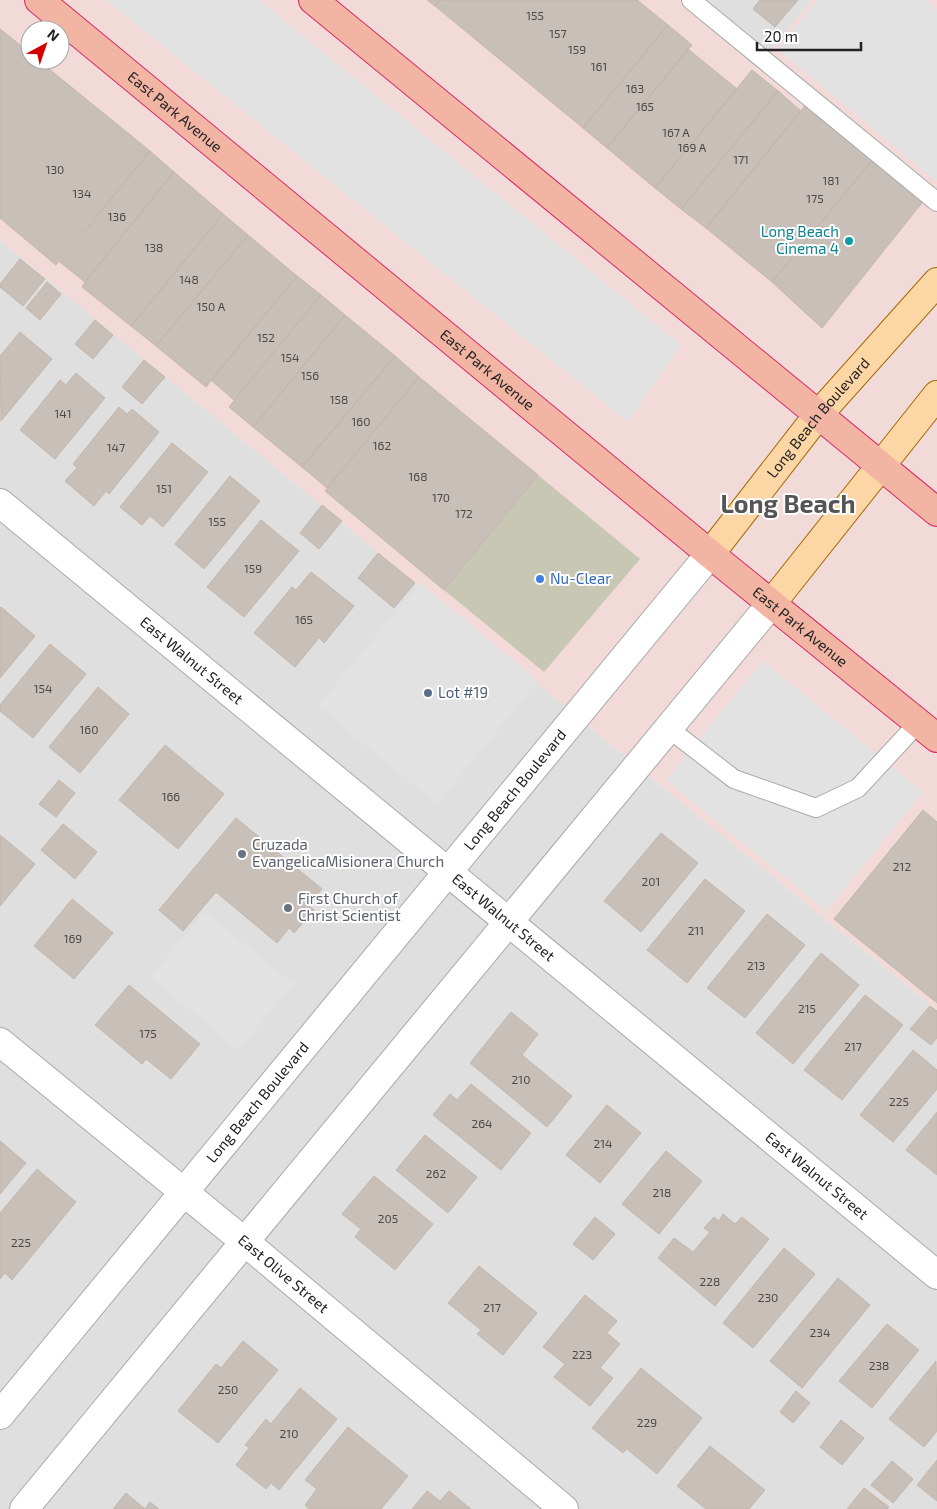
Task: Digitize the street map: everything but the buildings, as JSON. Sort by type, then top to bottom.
[{"type":"highway","name":"East Park Avenue","points":[[39,0],[710,554],[928,731]]},
{"type":"highway","points":[[313,0],[937,512]]},
{"type":"main road","name":"Long Beach Boulevard","points":[[710,554],[818,416],[937,282]]},
{"type":"main road","points":[[771,604],[937,395]]},
{"type":"street","name":"East Walnut Street","points":[[0,503],[937,1274]]},
{"type":"street","name":"Long Beach Boulevard","points":[[0,1415],[710,554]]},
{"type":"street","points":[[24,1509],[771,604]]},
{"type":"street","name":"East Olive Street","points":[[0,1042],[244,1242],[564,1509]]},
{"type":"lane","points":[[691,0],[937,202]]},
{"type":"lane","points":[[668,728],[734,779],[816,808],[858,788],[928,731]]},
{"type":"shaded area","points":[[0,0],[707,0],[769,52],[812,0],[937,0],[937,1010],[644,772],[0,240]]},
{"type":"shaded area","points":[[106,0],[259,0],[681,345],[628,422]]},
{"type":"shaded area","points":[[707,0],[812,0],[769,52]]},
{"type":"shaded area","points":[[817,0],[925,0],[937,10],[937,182],[777,49]]},
{"type":"shaded area","points":[[0,240],[644,772],[937,1010],[937,1509],[0,1509]]},
{"type":"shaded area","points":[[538,475],[640,559],[544,672],[444,590]]},
{"type":"shaded area","name":"Lot #19","points":[[420,583],[538,681],[437,804],[318,706]]},
{"type":"shaded area","points":[[763,661],[923,792],[826,911],[666,780]]},
{"type":"shaded area","points":[[205,912],[293,984],[238,1050],[151,977]]},
{"type":"place","name":"Long Beach Cinema 4","points":[[849,241]]},
{"type":"place","name":"Nu-Clear","points":[[540,579]]},
{"type":"place","name":"Lot #19","points":[[428,693]]},
{"type":"place","name":"Cruzada EvangelicaMisionera Church","points":[[242,854]]},
{"type":"place","name":"First Church of Christ Scientist","points":[[288,908]]},
{"type":"district","name":"Long Beach","points":[[788,504]]}]
